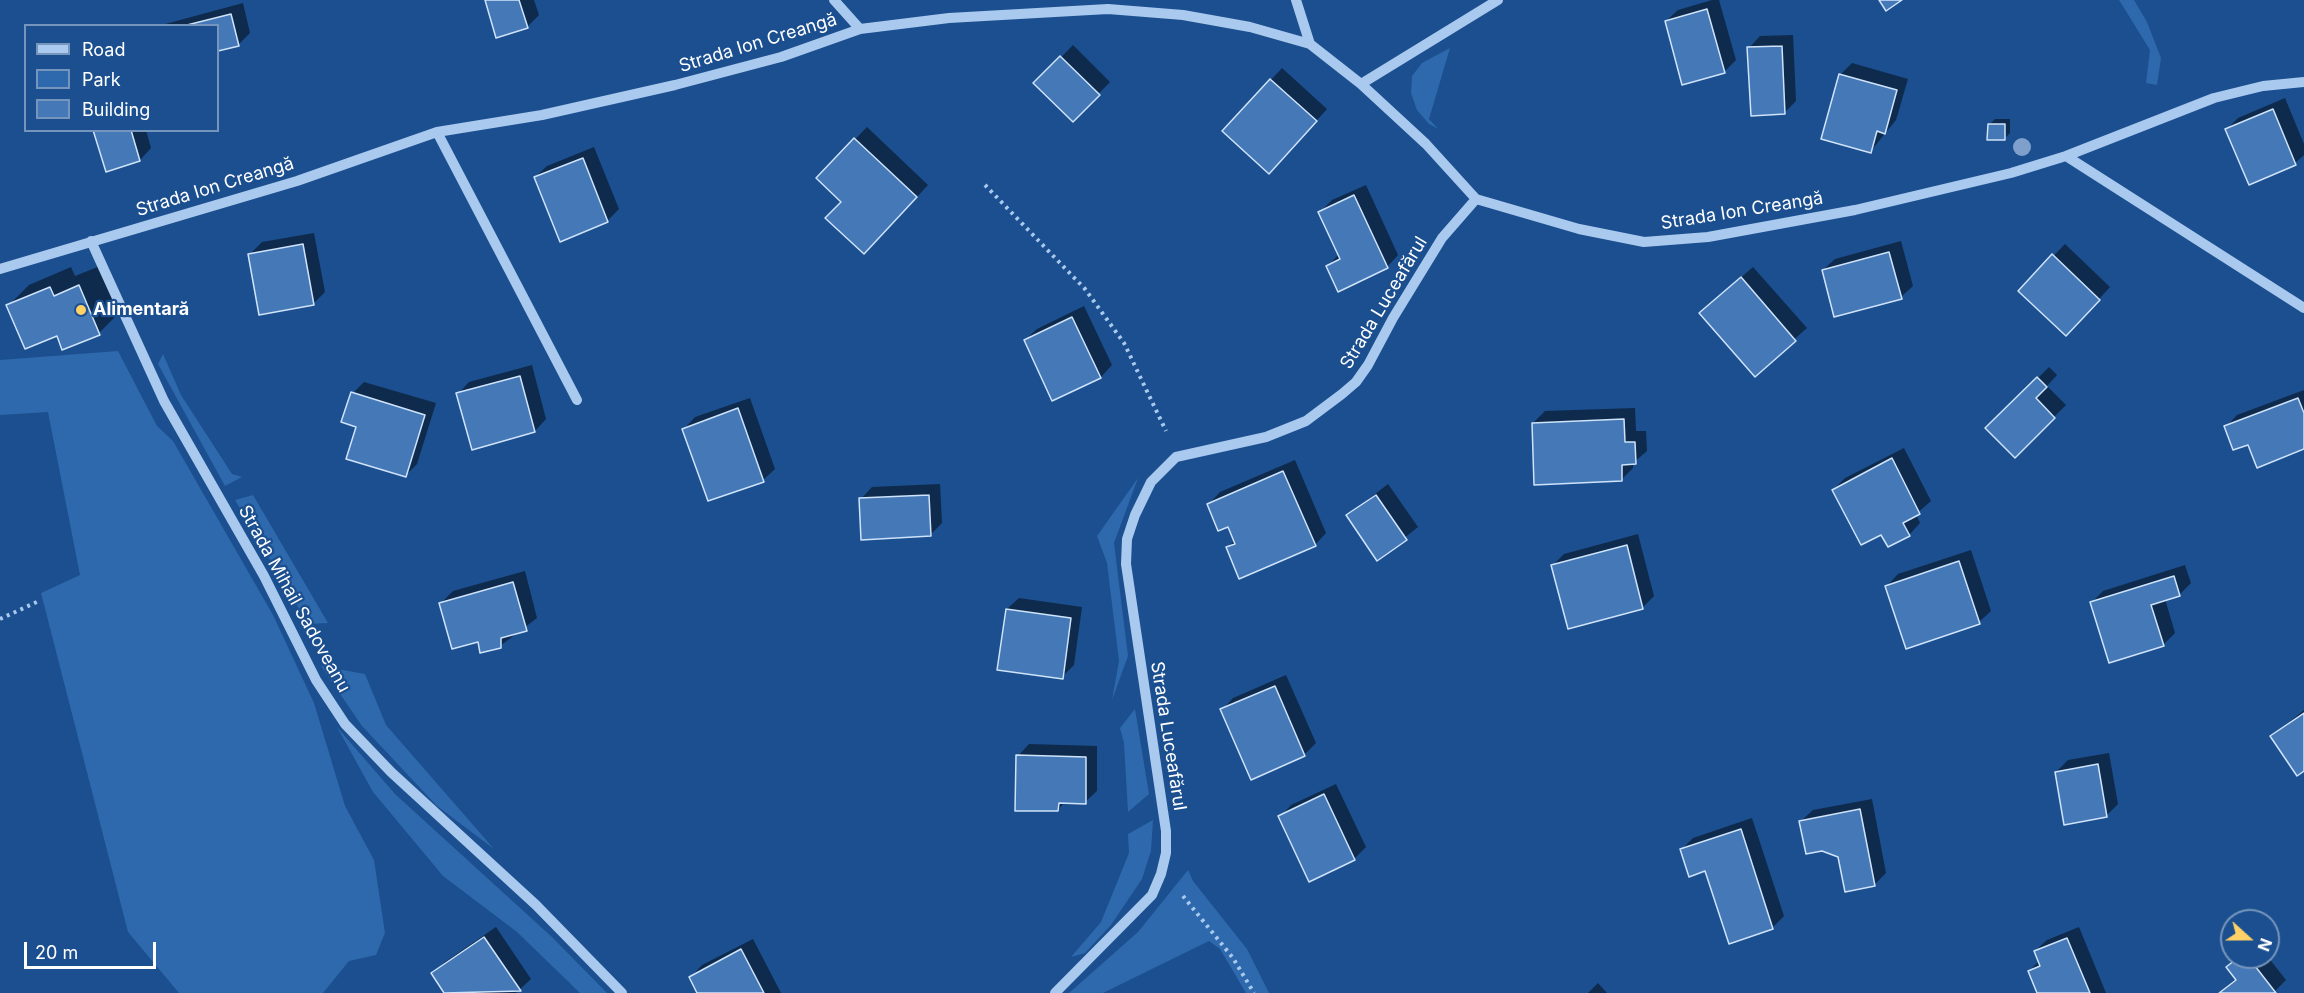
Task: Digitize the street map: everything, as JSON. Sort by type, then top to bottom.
[{"type":"street","points":[[834,0],[860,29]]},
{"type":"street","points":[[1296,0],[1310,44]]},
{"type":"street","points":[[1361,84],[1498,0]]},
{"type":"street","name":"Strada Ion Creangă","points":[[0,268],[297,181],[437,132],[542,115],[675,85],[782,57],[860,29],[949,18],[1108,9],[1183,15],[1250,27],[1310,44],[1361,84],[1426,144],[1476,199],[1579,230],[1644,242],[1708,237],[1855,210],[2011,173],[2067,156],[2214,98],[2263,86],[2304,82]]},
{"type":"street","points":[[437,132],[577,399]]},
{"type":"street","points":[[2067,156],[2304,308]]},
{"type":"street","name":"Strada Luceafărul","points":[[1055,993],[1138,912],[1152,895],[1167,853],[1166,831],[1126,564],[1127,539],[1135,515],[1151,482],[1176,457],[1266,437],[1306,421],[1356,382],[1442,238],[1476,199]]},
{"type":"street","name":"Strada Mihail Sadoveanu","points":[[92,241],[164,400],[264,576],[316,681],[345,724],[407,787],[537,905],[622,993]]},
{"type":"path","points":[[985,185],[1085,289],[1124,343],[1155,405],[1176,457]]},
{"type":"path","points":[[0,619],[39,601]]},
{"type":"path","points":[[1161,874],[1196,909],[1233,958],[1254,993]]},
{"type":"green space","points":[[2119,0],[2134,0],[2147,22],[2161,58],[2157,85],[2146,83],[2150,50]]},
{"type":"green space","points":[[1450,48],[1429,119],[1438,129],[1429,124],[1417,110],[1411,93],[1412,76],[1422,63]]},
{"type":"green space","points":[[118,351],[157,426],[173,441],[273,615],[314,703],[345,806],[374,860],[385,933],[376,955],[349,961],[323,993],[179,993],[128,932],[41,593],[80,575],[48,412],[0,415],[0,360]]},
{"type":"green space","points":[[163,354],[181,395],[232,474],[242,477],[225,486],[158,364]]},
{"type":"green space","points":[[1138,478],[1114,543],[1128,656],[1112,700],[1119,661],[1107,563],[1097,536]]},
{"type":"green space","points":[[253,495],[328,623],[308,624],[235,500]]},
{"type":"green space","points":[[321,666],[365,674],[386,725],[494,849],[437,806],[362,726]]},
{"type":"green space","points":[[1135,709],[1149,794],[1128,812],[1124,743],[1120,728]]},
{"type":"green space","points":[[337,727],[395,794],[553,938],[607,993],[580,993],[517,932],[443,876],[373,792]]},
{"type":"green space","points":[[1153,820],[1151,851],[1142,879],[1111,925],[1085,953],[1071,957],[1101,922],[1129,853],[1128,834]]},
{"type":"green space","points":[[1188,870],[1193,881],[1247,949],[1269,993],[1246,993],[1220,949],[1209,941],[1103,993],[1069,993],[1138,932]]},
{"type":"building","points":[[485,0],[519,0],[528,28],[496,38]]},
{"type":"building","points":[[1879,0],[1902,0],[1886,11]]},
{"type":"building","points":[[1707,9],[1725,73],[1682,85],[1665,21]]},
{"type":"building","points":[[231,14],[239,46],[219,51],[219,24],[191,24]]},
{"type":"building","points":[[1782,46],[1785,114],[1751,116],[1747,47]]},
{"type":"building","points":[[1060,56],[1100,95],[1073,122],[1033,83]]},
{"type":"building","points":[[1839,74],[1897,90],[1885,134],[1877,131],[1871,153],[1821,139]]},
{"type":"building","points":[[1270,79],[1317,121],[1269,174],[1222,131]]},
{"type":"building","points":[[2273,109],[2296,165],[2249,185],[2225,129]]},
{"type":"building","points":[[1988,124],[2005,124],[2005,140],[1987,140]]},
{"type":"building","points":[[94,132],[132,132],[140,161],[106,172]]},
{"type":"building","points":[[854,138],[917,197],[864,254],[825,218],[841,202],[816,178]]},
{"type":"building","points":[[583,158],[608,222],[560,242],[534,177]]},
{"type":"building","points":[[1354,195],[1388,268],[1338,292],[1326,266],[1340,259],[1318,212]]},
{"type":"building","points":[[303,244],[314,305],[259,315],[248,254]]},
{"type":"building","points":[[1889,252],[1902,299],[1834,317],[1822,270]]},
{"type":"building","points":[[2052,254],[2100,300],[2066,336],[2018,291]]},
{"type":"building","points":[[1741,277],[1796,341],[1755,377],[1699,313]]},
{"type":"building","points":[[79,285],[100,335],[62,350],[57,336],[25,349],[6,305],[50,287],[54,296]]},
{"type":"building","points":[[1072,317],[1101,378],[1052,401],[1024,340]]},
{"type":"building","points":[[520,376],[535,432],[472,450],[456,393]]},
{"type":"building","points":[[2037,377],[2047,387],[2036,398],[2055,418],[2015,458],[1985,428]]},
{"type":"building","points":[[351,392],[425,415],[406,477],[346,459],[356,427],[341,422]]},
{"type":"building","points":[[2298,398],[2304,413],[2304,449],[2257,468],[2248,445],[2233,450],[2224,426]]},
{"type":"building","points":[[738,408],[764,482],[708,501],[682,429]]},
{"type":"building","points":[[1624,419],[1625,442],[1635,442],[1636,464],[1622,465],[1622,481],[1534,485],[1532,423]]},
{"type":"building","points":[[1892,458],[1920,514],[1903,523],[1910,536],[1888,547],[1881,535],[1861,545],[1832,490]]},
{"type":"building","points":[[1283,471],[1316,546],[1239,579],[1226,547],[1235,544],[1228,527],[1218,531],[1207,504]]},
{"type":"building","points":[[929,495],[931,536],[861,540],[859,498]]},
{"type":"building","points":[[1376,495],[1407,540],[1377,561],[1346,515]]},
{"type":"building","points":[[1627,545],[1643,609],[1568,629],[1551,565]]},
{"type":"building","points":[[1959,561],[1980,624],[1906,649],[1885,586]]},
{"type":"building","points":[[2174,576],[2180,596],[2151,605],[2164,646],[2109,663],[2090,602]]},
{"type":"building","points":[[513,582],[527,631],[501,638],[501,648],[480,653],[478,642],[452,649],[439,603]]},
{"type":"building","points":[[1006,609],[1071,618],[1063,679],[997,670]]},
{"type":"building","points":[[1275,686],[1305,756],[1251,780],[1220,709]]},
{"type":"building","points":[[2304,713],[2304,771],[2297,776],[2270,736]]},
{"type":"building","points":[[1016,755],[1086,757],[1086,804],[1059,803],[1058,811],[1015,811]]},
{"type":"building","points":[[2098,764],[2107,817],[2064,825],[2055,772]]},
{"type":"building","points":[[1324,794],[1355,860],[1309,882],[1278,816]]},
{"type":"building","points":[[1860,809],[1875,886],[1845,892],[1838,857],[1822,851],[1806,854],[1799,821]]},
{"type":"building","points":[[1741,829],[1773,929],[1729,944],[1705,871],[1689,877],[1680,849]]},
{"type":"building","points":[[484,937],[521,991],[444,993],[431,973]]},
{"type":"building","points":[[2067,938],[2090,993],[2037,993],[2028,971],[2040,966],[2034,951]]},
{"type":"building","points":[[741,949],[764,993],[697,993],[689,977]]},
{"type":"building","points":[[2228,969],[2257,969],[2276,993],[2219,993],[2236,980]]},
{"type":"place","name":"Alimentară","points":[[81,310]]}]
